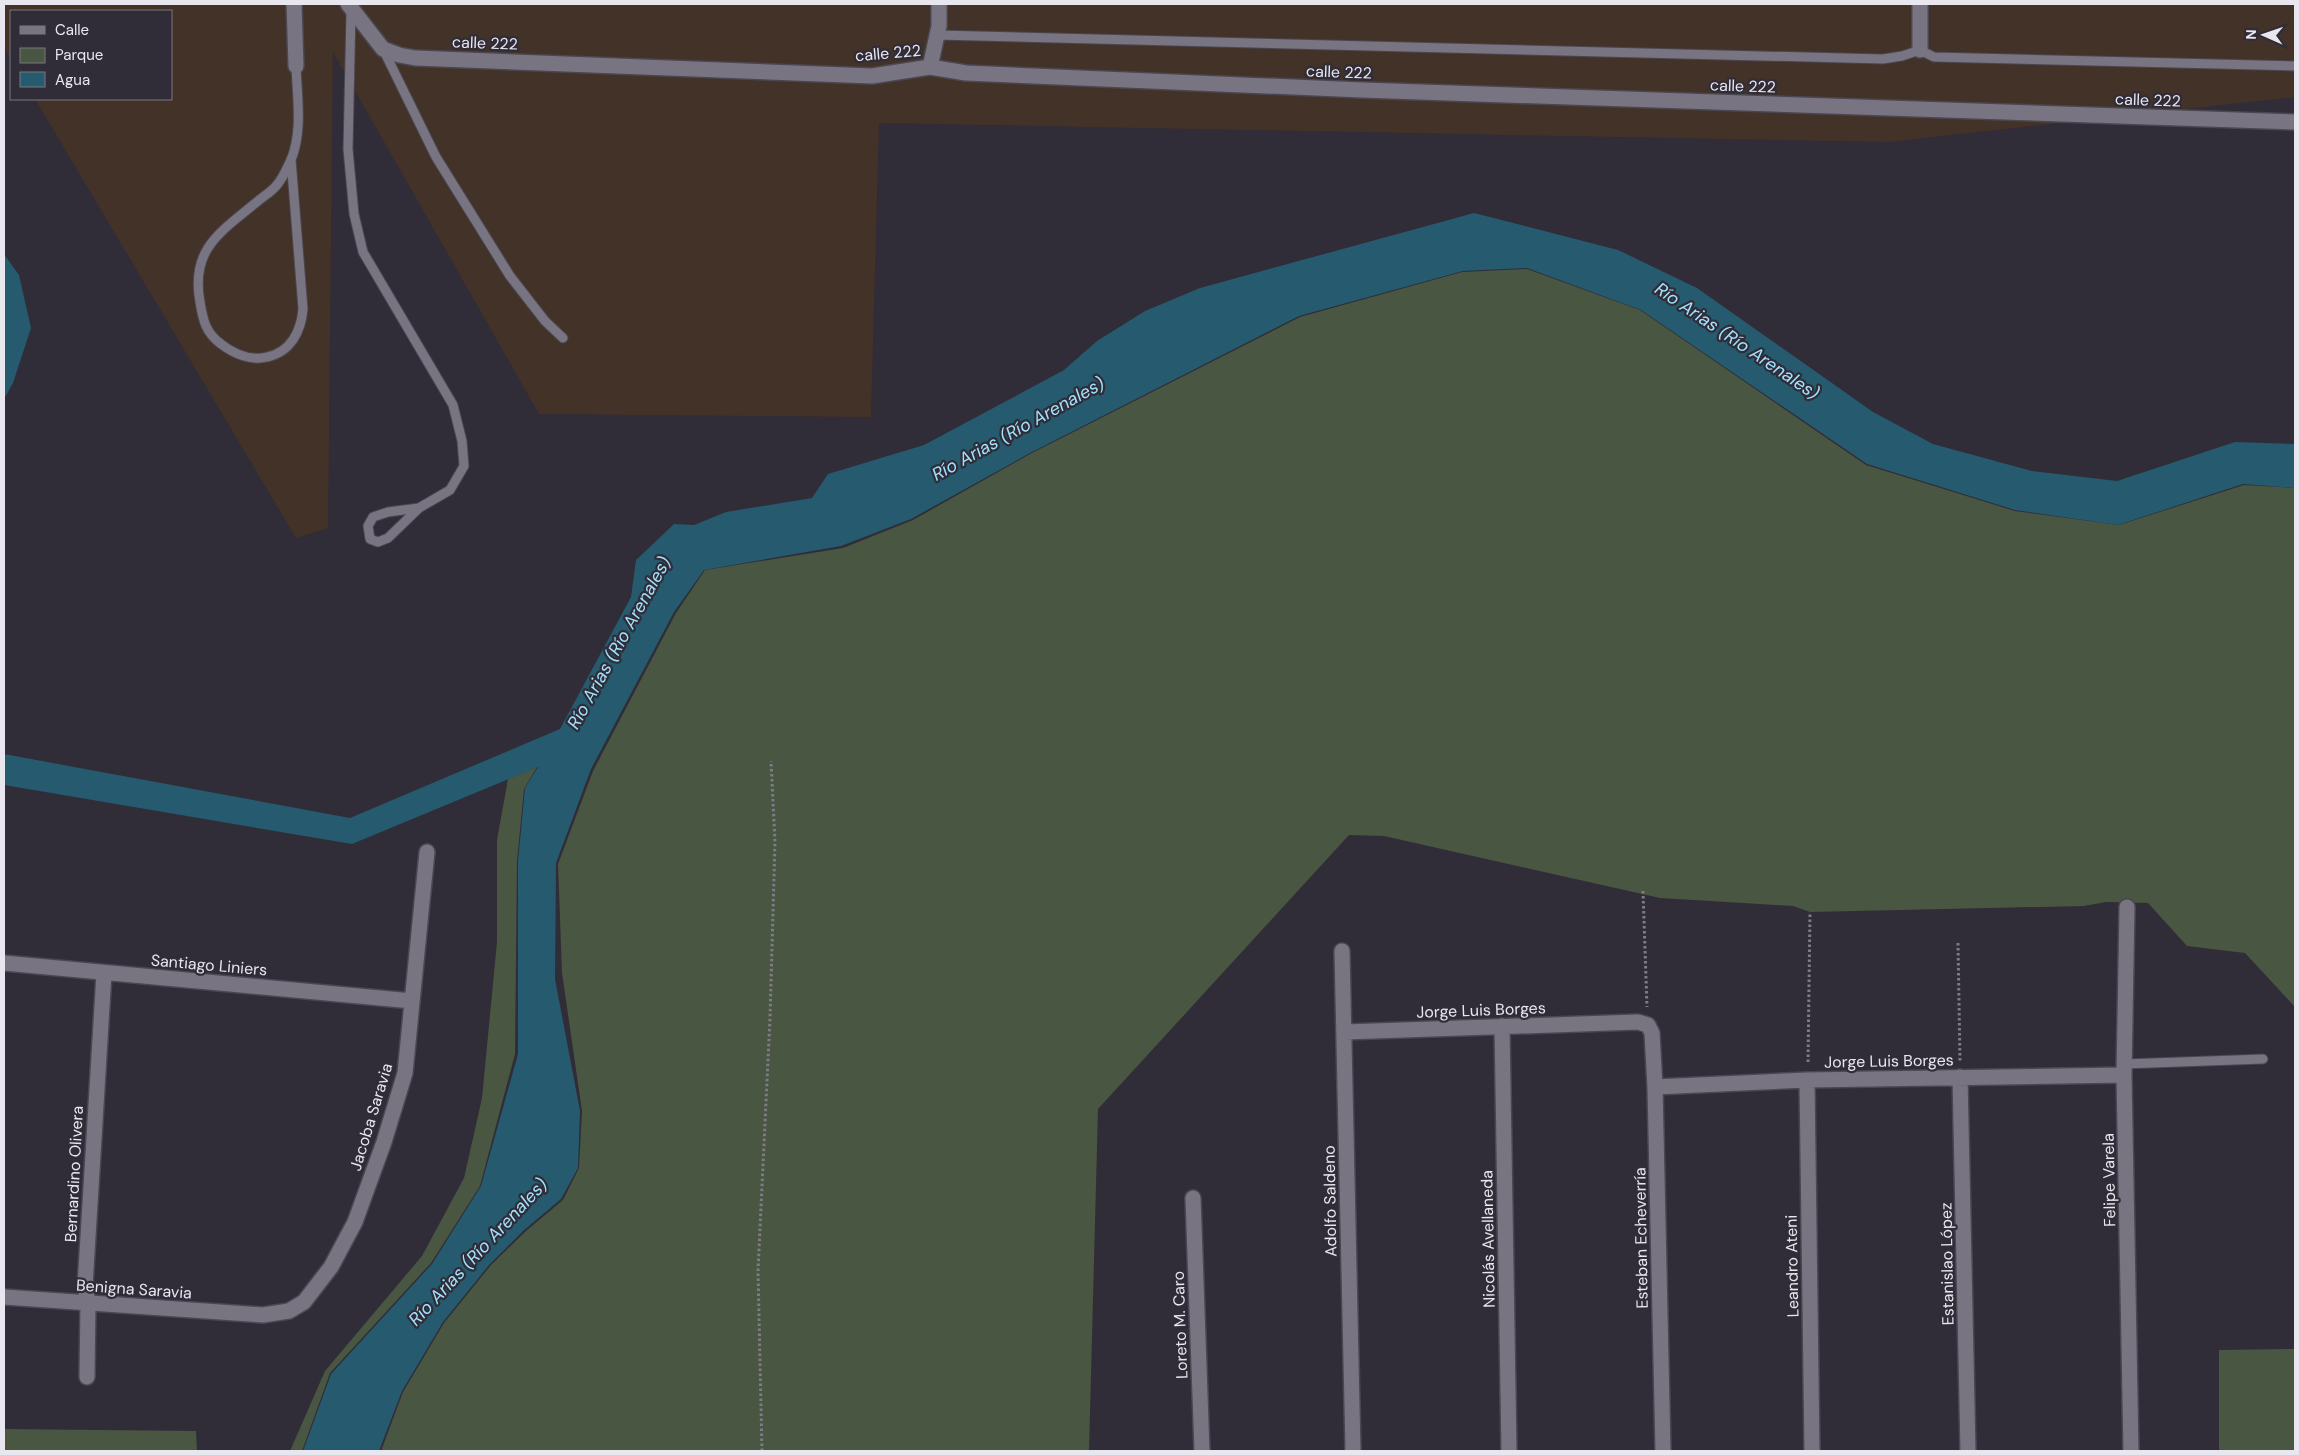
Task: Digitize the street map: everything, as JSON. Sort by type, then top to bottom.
[{"type":"street","points":[[294,4],[296,66]]},
{"type":"street","points":[[930,67],[937,35],[939,4]]},
{"type":"street","points":[[1920,4],[1920,50]]},
{"type":"street","points":[[350,6],[383,49]]},
{"type":"street","name":"calle 222","points":[[383,49],[414,58],[872,76],[930,67],[966,73],[1342,89],[2295,122]]},
{"type":"street","name":"Jacoba Saravia","points":[[262,1315],[289,1311],[304,1302],[331,1267],[355,1222],[384,1142],[405,1072],[427,852]]},
{"type":"street","name":"Felipe Varela","points":[[2127,907],[2124,1069],[2131,1451]]},
{"type":"street","name":"Adolfo Saldeno","points":[[1342,951],[1353,1451]]},
{"type":"street","name":"Santiago Liniers","points":[[4,963],[104,974],[412,1001]]},
{"type":"street","name":"Bernardino Olivera","points":[[86,1377],[88,1303],[85,1286],[104,974]]},
{"type":"street","name":"Jorge Luis Borges","points":[[1345,1032],[1638,1022],[1648,1025]]},
{"type":"street","name":"Esteban Echeverría","points":[[1648,1025],[1652,1033],[1655,1087],[1663,1451]]},
{"type":"street","name":"Nicolás Avellaneda","points":[[1502,1026],[1508,1451]]},
{"type":"street","name":"Jorge Luis Borges","points":[[1655,1087],[1807,1080],[1960,1077],[2124,1069]]},
{"type":"street","name":"Estanislao López","points":[[1960,1077],[1968,1451]]},
{"type":"street","name":"Leandro Ateni","points":[[1807,1080],[1812,1451]]},
{"type":"street","name":"Loreto M. Caro","points":[[1193,1198],[1202,1451]]},
{"type":"street","name":"Benigna Saravia","points":[[4,1297],[262,1315]]},
{"type":"lane","points":[[350,6],[348,149],[354,214],[363,252],[453,405],[462,441],[464,466],[457,481],[450,490],[419,508],[388,538],[378,542],[370,539],[368,526],[373,517],[388,512],[419,508]]},
{"type":"lane","points":[[937,35],[1883,59],[1902,56],[1920,50],[1934,57],[2295,66]]},
{"type":"lane","points":[[383,49],[436,158],[510,276],[545,322],[563,338]]},
{"type":"lane","points":[[291,159],[303,309],[302,320],[295,338],[284,350],[268,357],[254,359],[224,346],[210,336],[204,324],[198,294],[199,274],[204,253],[218,233],[276,186],[291,159],[298,133],[296,66]]},
{"type":"lane","points":[[2124,1069],[2263,1060]]},
{"type":"path","points":[[762,1451],[758,1271],[770,1018],[774,842],[771,761]]},
{"type":"path","points":[[1643,891],[1648,1025]]},
{"type":"path","points":[[1807,1080],[1810,912]]},
{"type":"path","points":[[1958,943],[1960,1077]]},
{"type":"shaded area","points":[[4,4],[2295,4],[2295,97],[1888,142],[879,123],[871,417],[539,414],[333,52],[328,528],[296,538],[36,100],[172,100],[172,10],[10,10],[10,57],[4,47]]},
{"type":"green space","points":[[1527,269],[1640,310],[1866,465],[2015,511],[2119,525],[2244,485],[2295,488],[2295,1007],[2245,953],[2187,946],[2148,903],[2106,902],[2084,906],[1810,912],[1793,906],[1660,898],[1384,836],[1349,835],[1098,1109],[1089,1451],[381,1451],[403,1392],[444,1323],[491,1265],[526,1231],[563,1200],[579,1168],[582,1111],[562,973],[558,864],[593,771],[676,613],[705,570],[843,548],[913,520],[1030,454],[1300,317],[1462,272]]},
{"type":"green space","points":[[537,767],[524,789],[517,861],[515,1054],[480,1186],[431,1263],[330,1373],[302,1451],[290,1451],[325,1371],[422,1256],[464,1178],[482,1098],[497,942],[497,840],[508,779]]},
{"type":"green space","points":[[2295,1349],[2295,1451],[2219,1451],[2219,1350]]},
{"type":"green space","points":[[4,1429],[196,1431],[197,1451],[4,1451]]},
{"type":"water","name":"Río Arias (Río Arenales)","points":[[1474,213],[1618,250],[1697,288],[1873,412],[1933,444],[2032,471],[2117,481],[2235,442],[2295,444],[2295,488],[2243,484],[2118,525],[2015,510],[1867,464],[1641,310],[1527,268],[1463,271],[1299,316],[1030,453],[911,519],[841,546],[704,570],[674,612],[591,769],[556,863],[555,979],[580,1111],[578,1168],[561,1199],[523,1231],[489,1265],[443,1322],[402,1391],[379,1451],[303,1451],[331,1374],[432,1264],[481,1186],[518,1054],[518,861],[525,788],[538,767],[352,844],[4,785],[4,754],[350,818],[560,729],[631,597],[636,560],[674,524],[694,525],[726,512],[812,498],[828,474],[924,445],[1064,370],[1097,341],[1145,311],[1200,288]]},
{"type":"water","points":[[4,254],[19,275],[31,328],[13,383],[4,399]]}]
